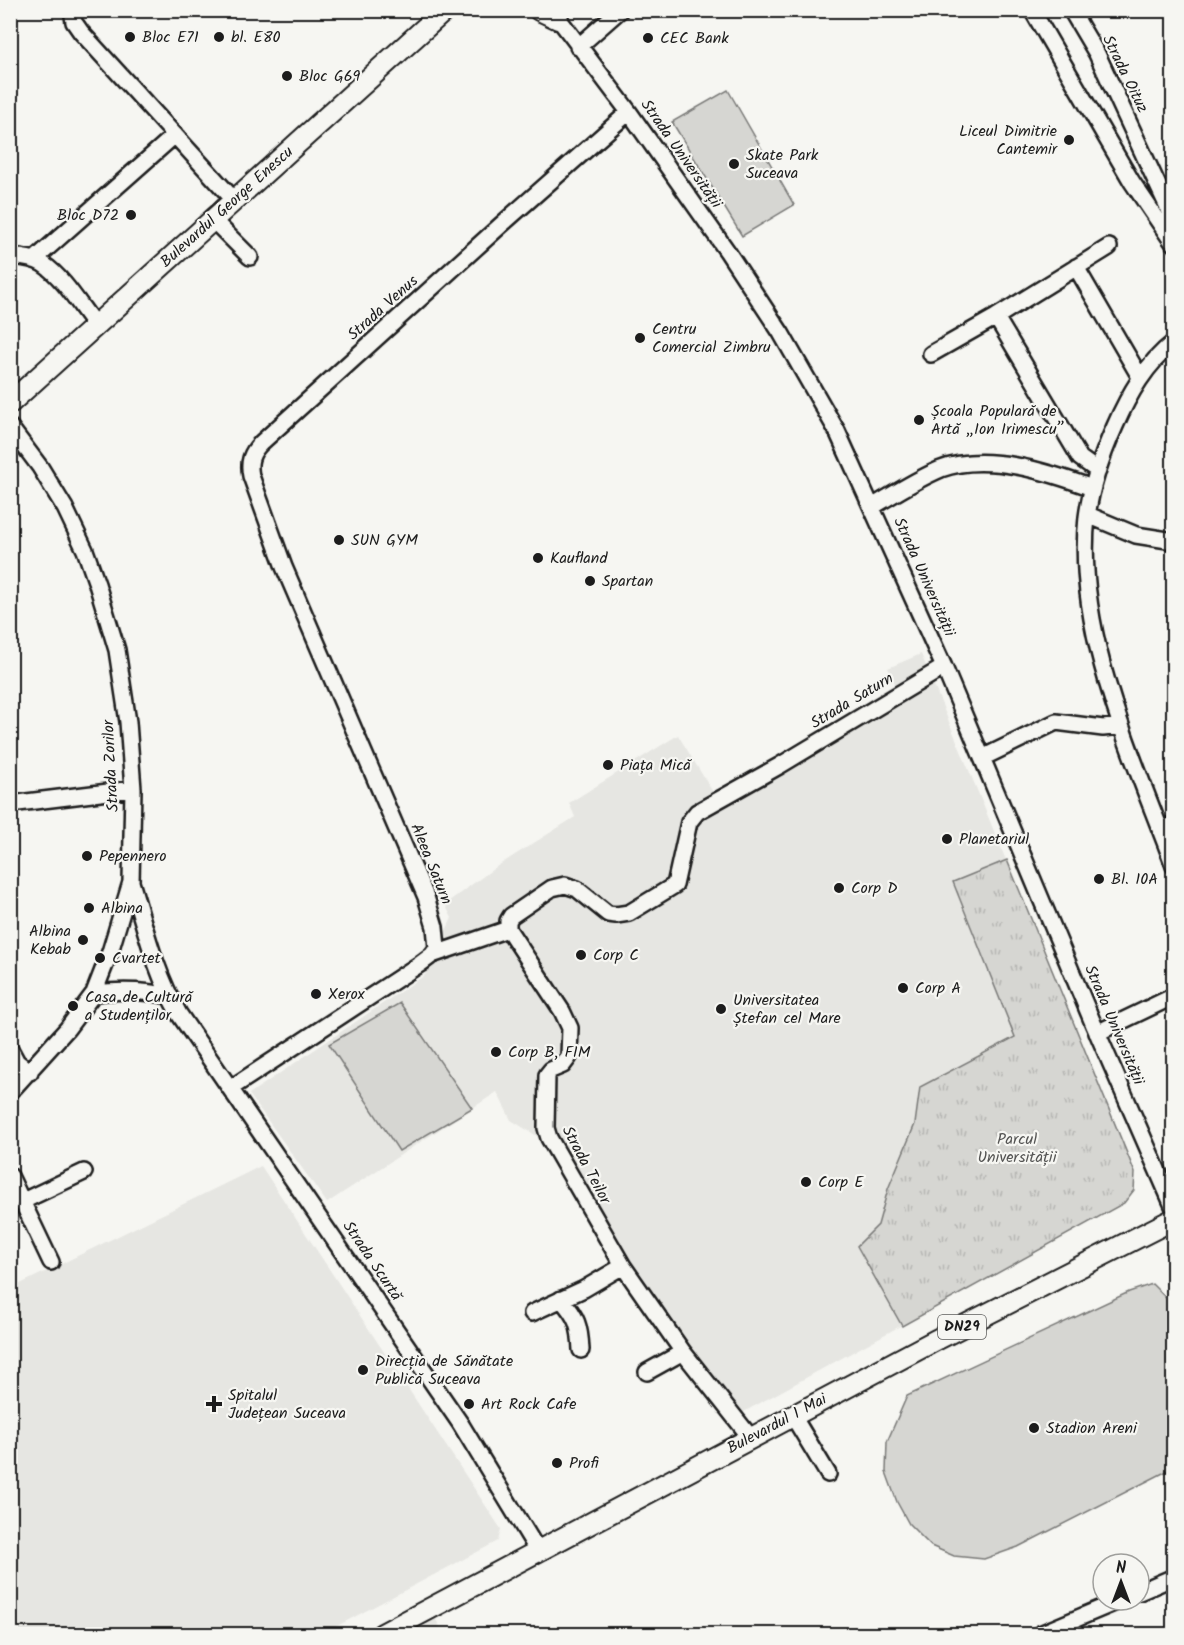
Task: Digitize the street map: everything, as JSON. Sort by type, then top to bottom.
[{"type":"main road","name":"Bulevardul George Enescu","points":[[10,403],[445,10]]},
{"type":"main road","points":[[539,10],[555,15]]},
{"type":"main road","name":"Bulevardul 1 Mai","points":[[382,1635],[751,1438],[1173,1219]]},
{"type":"street","points":[[72,10],[74,22],[81,32],[234,200]]},
{"type":"street","points":[[578,47],[620,10]]},
{"type":"street","points":[[1032,10],[1132,182],[1173,244]]},
{"type":"street","name":"Strada Oituz","points":[[1071,10],[1097,54],[1173,220]]},
{"type":"street","name":"Strada Universității","points":[[555,15],[682,185],[781,333],[837,431],[944,667],[1173,1208]]},
{"type":"street","name":"Strada Venus","points":[[284,567],[251,476],[249,461],[261,443],[629,112]]},
{"type":"street","points":[[34,260],[176,135]]},
{"type":"street","points":[[213,220],[250,257]]},
{"type":"street","points":[[931,354],[1109,247]]},
{"type":"street","points":[[10,256],[43,264],[56,275],[96,326]]},
{"type":"street","points":[[1076,267],[1140,377]]},
{"type":"street","points":[[996,317],[1080,458],[1098,471]]},
{"type":"street","points":[[1173,342],[1162,351],[1140,377],[1104,450],[1092,488],[1085,554],[1091,620],[1121,726],[1168,828],[1173,866]]},
{"type":"street","name":"Strada Zorilor","points":[[10,427],[40,467],[65,508],[86,550],[117,650],[128,722],[133,789],[130,882],[110,952],[94,993],[67,1029],[10,1092]]},
{"type":"street","points":[[872,507],[940,470],[961,463],[1008,465],[1060,477],[1092,488]]},
{"type":"street","points":[[1088,515],[1136,536],[1173,541]]},
{"type":"street","name":"Aleea Saturn","points":[[284,567],[420,881],[437,938],[437,948],[432,955]]},
{"type":"street","name":"Strada Saturn","points":[[508,925],[511,916],[552,888],[565,885],[577,889],[608,914],[628,913],[675,885],[689,822],[697,812],[779,766],[944,667]]},
{"type":"street","points":[[982,758],[1056,722],[1103,728],[1121,726]]},
{"type":"street","points":[[10,804],[133,789]]},
{"type":"street","name":"Strada Scurtă","points":[[130,882],[169,996],[186,1026],[231,1088],[460,1424],[538,1551]]},
{"type":"street","points":[[231,1088],[432,955],[508,925]]},
{"type":"street","name":"Strada Teilor","points":[[508,925],[562,1011],[570,1028],[569,1057],[563,1065],[551,1070],[547,1075],[546,1128],[549,1138],[623,1266],[683,1352],[751,1438]]},
{"type":"street","points":[[94,993],[133,990],[169,996]]},
{"type":"street","points":[[1097,1033],[1173,996]]},
{"type":"street","points":[[10,1049],[17,1062],[30,1072]]},
{"type":"street","points":[[23,1201],[84,1172]]},
{"type":"street","points":[[10,1176],[51,1262]]},
{"type":"street","points":[[532,1313],[584,1289],[623,1266]]},
{"type":"street","points":[[561,1299],[574,1314],[580,1331],[580,1350]]},
{"type":"street","points":[[647,1372],[683,1352]]},
{"type":"street","points":[[793,1416],[828,1474]]},
{"type":"street","points":[[1151,1587],[1173,1577]]},
{"type":"street","points":[[1040,1635],[1093,1612]]},
{"type":"shaded area","name":"Universitatea Ștefan cel Mare","points":[[921,654],[1135,1173],[1134,1190],[1124,1203],[740,1414],[688,1350],[618,1248],[555,1129],[537,1136],[511,1120],[497,1092],[327,1203],[249,1094],[425,975],[452,918],[445,904],[496,867],[575,817],[569,803],[678,735],[714,794],[895,684],[888,668]]},
{"type":"shaded area","name":"Spitalul Județean Suceava","points":[[261,1166],[501,1529],[498,1541],[322,1634],[11,1634],[10,1289]]},
{"type":"shaded area","points":[[435,1618],[444,1634],[404,1634]]},
{"type":"green space","name":"Skate Park Suceava","points":[[728,90],[794,205],[742,236],[672,122]]},
{"type":"green space","name":"Parcul Universității","points":[[1007,860],[1135,1173],[1134,1190],[1124,1203],[902,1326],[857,1246],[878,1225],[888,1189],[915,1124],[920,1087],[1015,1037],[953,882]]},
{"type":"green space","points":[[400,1003],[472,1108],[399,1151],[329,1044]]},
{"type":"green space","name":"Stadion Areni","points":[[1152,1284],[1173,1303],[1173,1468],[1018,1547],[984,1559],[954,1556],[931,1546],[909,1524],[897,1502],[886,1472],[887,1442],[907,1396],[1129,1292]]},
{"type":"place","name":"Bloc E71","points":[[130,37]]},
{"type":"place","name":"bl. E80","points":[[219,37]]},
{"type":"place","name":"CEC Bank","points":[[648,38]]},
{"type":"place","name":"Bloc G69","points":[[287,76]]},
{"type":"place","name":"Liceul Dimitrie Cantemir","points":[[1069,140]]},
{"type":"place","name":"Skate Park Suceava","points":[[734,164]]},
{"type":"place","name":"Bloc D72","points":[[131,215]]},
{"type":"place","name":"Centru Comercial Zimbru","points":[[640,338]]},
{"type":"place","name":"Școala Populară de Artă „Ion Irimescu”","points":[[919,420]]},
{"type":"place","name":"SUN GYM","points":[[339,540]]},
{"type":"place","name":"Kaufland","points":[[538,558]]},
{"type":"place","name":"Spartan","points":[[590,581]]},
{"type":"place","name":"Piața Mică","points":[[608,765]]},
{"type":"place","name":"Planetariul","points":[[947,839]]},
{"type":"place","name":"Pepennero","points":[[87,856]]},
{"type":"place","name":"Bl. 10A","points":[[1099,879]]},
{"type":"place","name":"Corp D","points":[[839,888]]},
{"type":"place","name":"Albina","points":[[89,908]]},
{"type":"place","name":"Albina Kebab","points":[[83,940]]},
{"type":"place","name":"Corp C","points":[[581,955]]},
{"type":"place","name":"Cvartet","points":[[100,958]]},
{"type":"place","name":"Corp A","points":[[903,988]]},
{"type":"place","name":"Xerox","points":[[316,994]]},
{"type":"place","name":"Casa de Cultură a Studenților","points":[[73,1006]]},
{"type":"place","name":"Universitatea Ștefan cel Mare","points":[[721,1009]]},
{"type":"place","name":"Corp B, FIM","points":[[496,1052]]},
{"type":"place","name":"Corp E","points":[[806,1182]]},
{"type":"place","name":"Direcția de Sănătate Publică Suceava","points":[[363,1370]]},
{"type":"place","name":"Spitalul Județean Suceava","points":[[214,1404]]},
{"type":"place","name":"Art Rock Cafe","points":[[469,1404]]},
{"type":"place","name":"Stadion Areni","points":[[1034,1428]]},
{"type":"place","name":"Profi","points":[[557,1463]]}]
